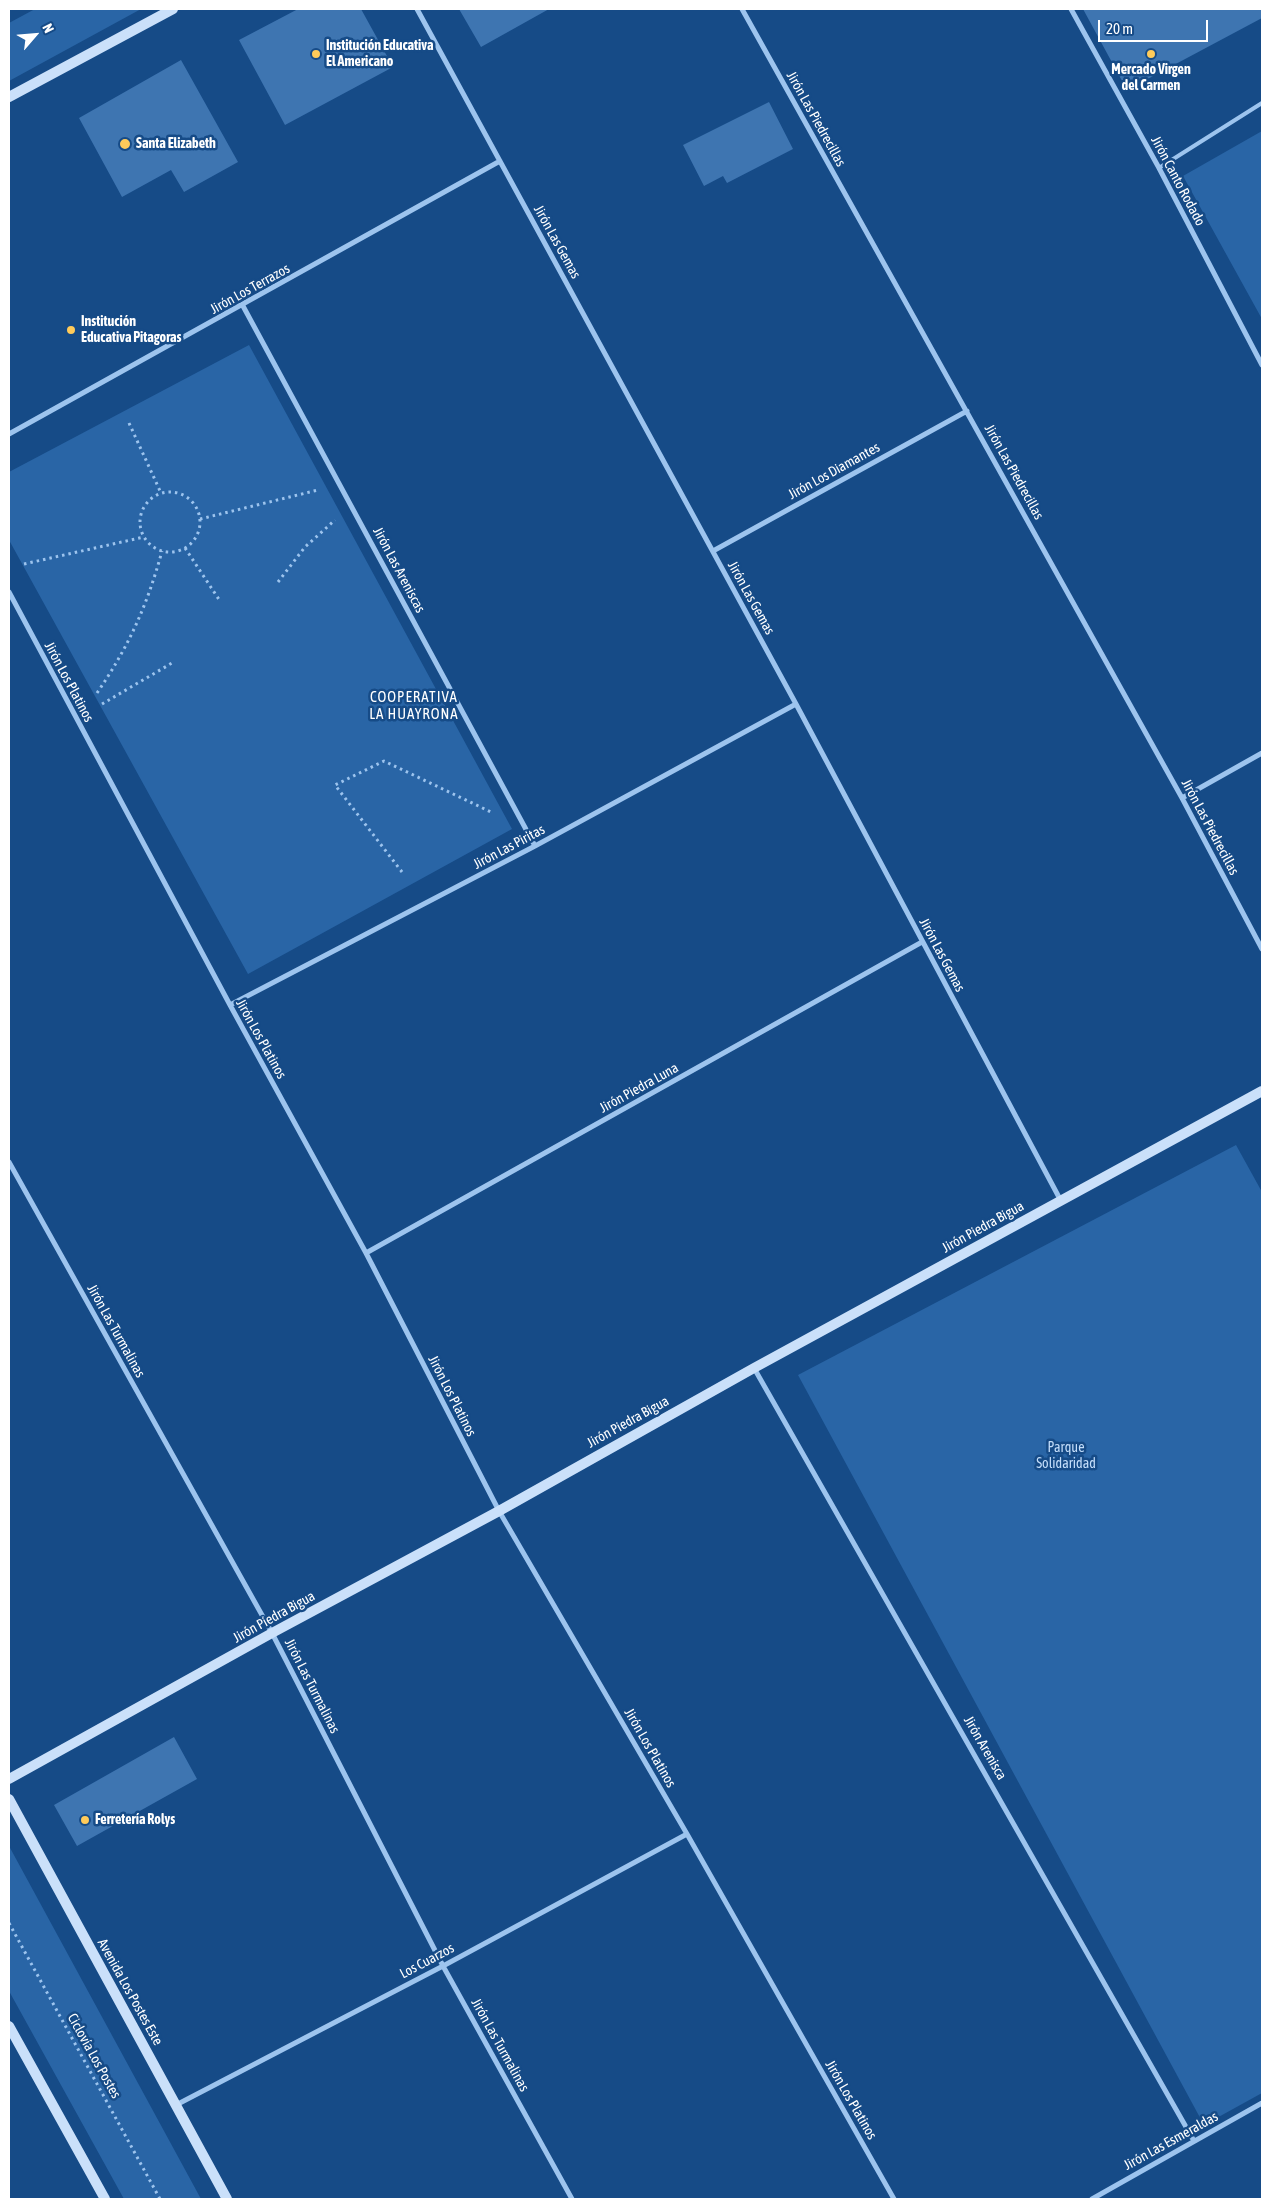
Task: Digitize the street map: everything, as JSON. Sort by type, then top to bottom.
[{"type":"street","points":[[9,97],[173,9]]},
{"type":"street","name":"Jirón Las Gemas","points":[[417,9],[796,704],[1060,1200]]},
{"type":"street","name":"Jirón Las Piedrecillas","points":[[742,9],[1182,798],[1262,948]]},
{"type":"street","name":"Jirón Canto Rodado","points":[[1071,9],[1159,168],[1262,365]]},
{"type":"street","name":"Jirón Los Terrazos","points":[[9,434],[243,306],[500,161]]},
{"type":"street","name":"Jirón Las Areniscas","points":[[243,306],[535,846]]},
{"type":"street","name":"Jirón Los Diamantes","points":[[712,551],[967,411]]},
{"type":"street","name":"Jirón Los Platinos","points":[[9,592],[230,1005],[366,1252],[499,1511],[687,1834],[894,2199]]},
{"type":"street","name":"Jirón Las Piritas","points":[[230,1005],[535,846],[796,704]]},
{"type":"street","points":[[1182,798],[1262,753]]},
{"type":"street","name":"Jirón Piedra Luna","points":[[366,1252],[922,942]]},
{"type":"street","name":"Jirón Piedra Bigua","points":[[9,1779],[272,1633],[499,1511],[754,1368],[1262,1091]]},
{"type":"street","name":"Jirón Las Turmalinas","points":[[9,1162],[272,1633],[443,1966],[572,2199]]},
{"type":"street","name":"Jirón Arenisca","points":[[754,1368],[1194,2141]]},
{"type":"street","name":"Avenida Los Postes Este","points":[[9,1798],[227,2199]]},
{"type":"street","name":"Los Cuarzos","points":[[176,2105],[443,1966],[687,1834]]},
{"type":"street","points":[[9,2026],[105,2199]]},
{"type":"street","name":"Jirón Las Esmeraldas","points":[[1092,2199],[1262,2103]]},
{"type":"lane","points":[[1159,168],[1262,103]]},
{"type":"path","points":[[129,423],[161,493]]},
{"type":"path","points":[[200,519],[322,489]]},
{"type":"path","points":[[174,492],[186,496],[196,506],[200,519],[197,536],[185,548],[172,552],[162,551],[151,546],[144,537],[140,524],[142,511],[149,500],[161,493],[174,492]]},
{"type":"path","points":[[278,582],[305,547],[338,518]]},
{"type":"path","points":[[24,564],[144,537]]},
{"type":"path","points":[[185,548],[220,601]]},
{"type":"path","points":[[97,693],[127,644],[150,593],[162,551]]},
{"type":"path","points":[[102,704],[172,664]]},
{"type":"path","points":[[402,872],[335,784],[384,761],[500,816]]},
{"type":"path","name":"Ciclovía Los Postes","points":[[9,1923],[160,2199]]},
{"type":"green space","points":[[35,9],[141,9],[9,81],[9,23]]},
{"type":"green space","points":[[1262,131],[1262,319],[1183,176]]},
{"type":"green space","points":[[249,345],[512,829],[248,974],[9,540],[9,472]]},
{"type":"green space","name":"Parque Solidaridad","points":[[1236,1145],[1262,1192],[1262,2093],[1204,2125],[798,1375]]},
{"type":"green space","points":[[9,1846],[201,2199],[124,2199],[9,1991]]},
{"type":"building","name":"Institución Educativa El Americano","points":[[298,9],[361,9],[393,67],[285,125],[239,40]]},
{"type":"building","points":[[459,9],[549,9],[481,47]]},
{"type":"building","name":"Mercado Virgen del Carmen","points":[[1083,9],[1262,9],[1262,18],[1127,90]]},
{"type":"building","points":[[181,60],[238,162],[184,192],[171,170],[122,197],[79,118]]},
{"type":"building","points":[[769,102],[793,149],[727,183],[723,176],[704,186],[683,145]]},
{"type":"building","points":[[174,1737],[197,1779],[77,1846],[54,1805]]},
{"type":"place","name":"Institución Educativa El Americano","points":[[316,54]]},
{"type":"place","name":"Mercado Virgen del Carmen","points":[[1151,54]]},
{"type":"place","name":"Santa Elizabeth","points":[[125,144]]},
{"type":"place","name":"Institución Educativa Pitagoras","points":[[71,330]]},
{"type":"place","name":"Ferretería Rolys","points":[[85,1820]]},
{"type":"district","name":"COOPERATIVA LA HUAYRONA","points":[[414,706]]}]
